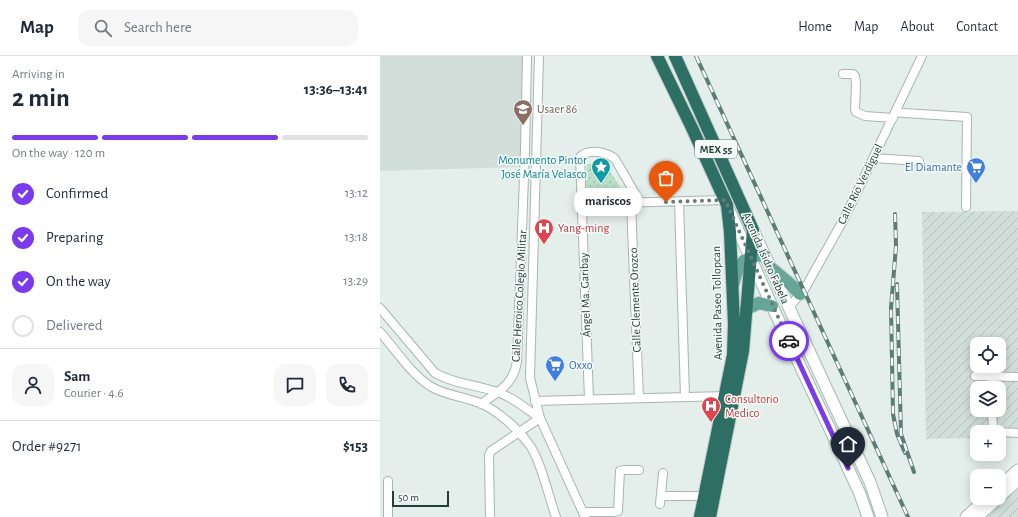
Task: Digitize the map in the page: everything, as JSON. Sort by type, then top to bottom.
[{"type":"highway","name":"Avenida Isidro Fabela","points":[[656,56],[692,128],[726,203]]},
{"type":"highway","name":"Avenida Isidro Fabela","points":[[674,56],[753,230]]},
{"type":"highway","points":[[679,56],[680,69]]},
{"type":"highway","name":"Avenida Paseo Tollopcan","points":[[700,517],[732,366],[734,346],[733,284],[730,232],[726,203]]},
{"type":"highway","name":"Avenida Paseo Tollopcan","points":[[710,517],[741,365],[753,230]]},
{"type":"main road","name":"Avenida Isidro Fabela","points":[[726,203],[772,306],[860,494],[868,517]]},
{"type":"main road","name":"Avenida Isidro Fabela","points":[[753,230],[870,482],[882,517]]},
{"type":"main road","points":[[733,284],[738,268],[744,261],[750,257],[764,255]]},
{"type":"main road","points":[[770,268],[790,283],[800,294]]},
{"type":"main road","points":[[746,309],[759,303],[772,306]]},
{"type":"main road","points":[[836,442],[849,436]]},
{"type":"main road","points":[[1006,481],[1018,470]]},
{"type":"main road","points":[[1006,491],[1018,480]]},
{"type":"main road","points":[[966,517],[979,505]]},
{"type":"main road","points":[[977,517],[991,505]]},
{"type":"street","name":"Calle Heroico Colegio Militar","points":[[481,404],[507,385],[516,370],[527,56]]},
{"type":"street","name":"Calle Heroico Colegio Militar","points":[[539,56],[530,378],[540,418],[584,515]]},
{"type":"street","name":"Calle Río Verdiguel","points":[[789,307],[804,290],[845,216],[922,56]]},
{"type":"street","points":[[843,74],[853,74],[855,76],[856,83],[854,109],[856,112],[865,116],[894,115],[904,113],[967,117],[966,207]]},
{"type":"street","name":"Ángel Ma. Garibay","points":[[589,399],[580,157],[588,152],[598,152],[606,153],[615,159],[640,202]]},
{"type":"street","points":[[873,158],[919,161]]},
{"type":"street","points":[[524,172],[536,173]]},
{"type":"street","points":[[582,204],[679,201],[726,203]]},
{"type":"street","points":[[679,201],[685,397]]},
{"type":"street","name":"Calle Clemente Orozco","points":[[631,202],[639,398]]},
{"type":"street","points":[[380,308],[435,373],[451,380],[498,392],[540,418],[494,448],[489,454],[490,517]]},
{"type":"street","points":[[518,316],[531,316]]},
{"type":"street","points":[[380,332],[414,372],[431,387],[481,404],[506,420],[519,432],[529,444],[534,454],[556,517]]},
{"type":"street","points":[[975,376],[1018,377]]},
{"type":"street","points":[[535,401],[726,396]]},
{"type":"street","points":[[1006,432],[1018,432]]},
{"type":"street","points":[[584,515],[618,511],[620,472],[624,470],[639,470]]},
{"type":"street","points":[[663,473],[661,500],[705,496]]},
{"type":"street","points":[[388,481],[388,517]]},
{"type":"shaded area","points":[[380,56],[524,56],[520,167],[380,171]]},
{"type":"shaded area","points":[[1018,211],[1018,437],[1006,438],[1006,425],[970,425],[970,438],[926,439],[922,212]]},
{"type":"shaded area","points":[[1018,489],[1018,517],[986,517],[1000,505],[1006,505],[1006,500]]},
{"type":"green space","points":[[587,164],[605,164],[627,197],[605,200],[586,198]]},
{"type":"railway","points":[[696,56],[908,517]]},
{"type":"railway","points":[[895,214],[896,246],[891,308],[893,414],[897,434],[905,453]]},
{"type":"railway","points":[[897,284],[901,434],[914,472]]},
{"type":"way so far","points":[[666,202],[725,200],[789,341]]},
{"type":"place","name":"Usaer 86","points":[[523,126]]},
{"type":"place","name":"Monumento Pintor José María Velasco","points":[[601,184]]},
{"type":"place","name":"El Diamante","points":[[976,184]]},
{"type":"place","name":"mariscos","points":[[666,202]]},
{"type":"place","name":"Yang-ming","points":[[544,245]]},
{"type":"place","name":"Oxxo","points":[[555,382]]},
{"type":"place","name":"Consultorio Medico","points":[[711,423]]},
{"type":"route","points":[[789,341],[848,468]]}]
